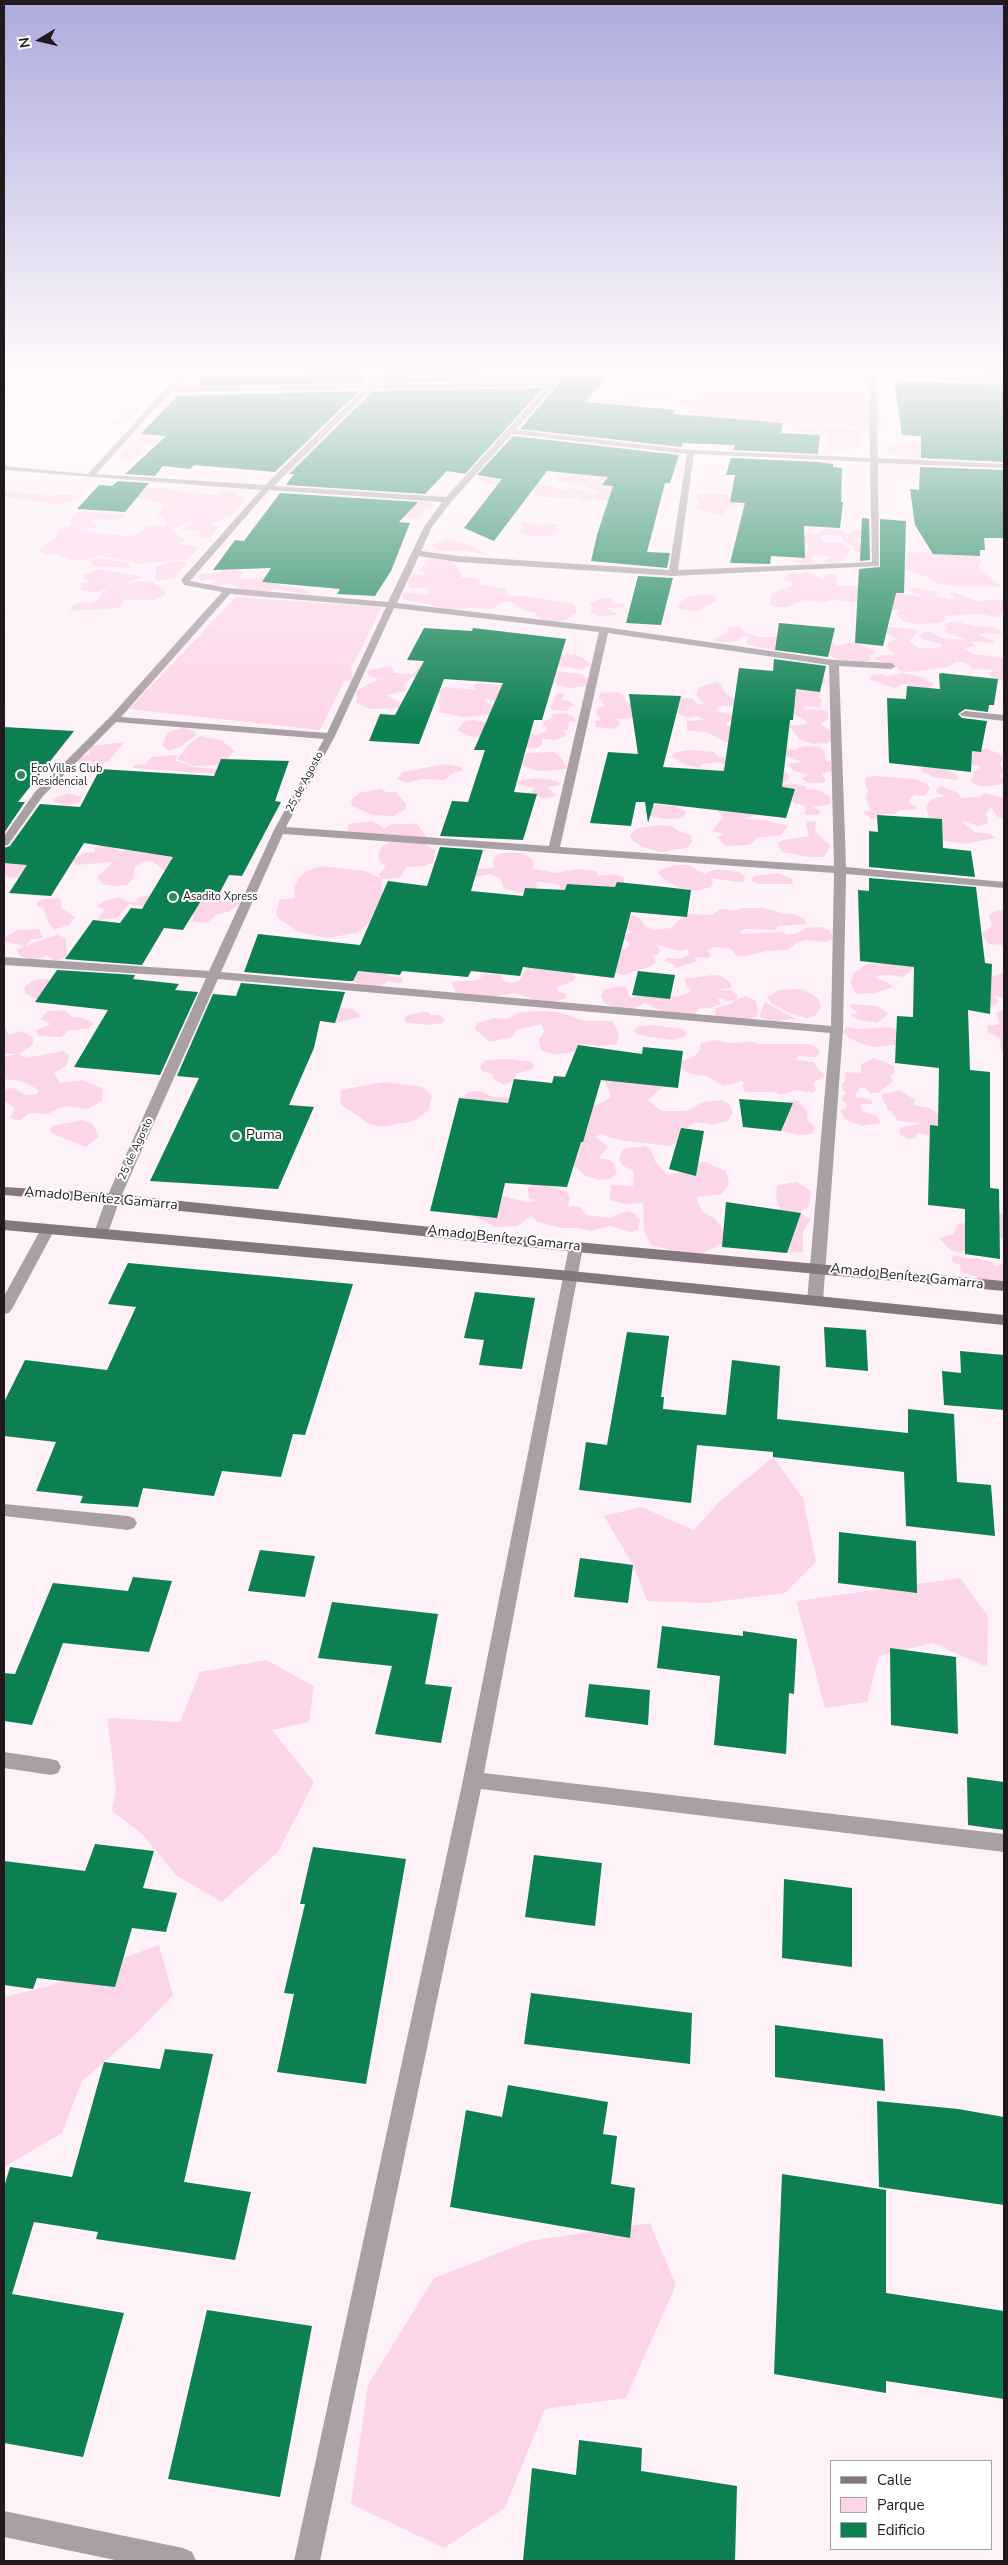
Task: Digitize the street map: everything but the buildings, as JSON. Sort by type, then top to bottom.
[{"type":"main road","name":"Amado Benítez Gamarra","points":[[4,1191],[113,1199],[576,1246],[1004,1286]]},
{"type":"main road","points":[[4,1225],[572,1276],[1004,1320]]},
{"type":"street","points":[[248,487],[448,500]]},
{"type":"street","name":"25 de Agosto","points":[[101,1233],[113,1199],[215,976],[279,830],[330,736],[428,527],[460,487]]},
{"type":"street","points":[[673,573],[686,487]]},
{"type":"street","points":[[415,553],[458,559],[673,573],[876,564],[875,487]]},
{"type":"street","points":[[267,488],[185,580],[194,586],[228,591],[390,605],[604,630],[834,663],[891,666]]},
{"type":"street","points":[[4,843],[39,794],[114,719],[228,591]]},
{"type":"street","points":[[554,850],[604,630]]},
{"type":"street","points":[[815,1301],[837,1030],[840,870],[834,663]]},
{"type":"street","points":[[965,714],[1004,718]]},
{"type":"street","points":[[114,719],[330,736]]},
{"type":"street","points":[[279,830],[840,870],[1004,885]]},
{"type":"street","points":[[4,962],[215,976],[837,1030]]},
{"type":"street","points":[[4,1309],[48,1229]]},
{"type":"street","points":[[307,2561],[473,1780],[572,1276],[576,1246]]},
{"type":"street","points":[[4,1510],[128,1523]]},
{"type":"street","points":[[4,1760],[51,1767]]},
{"type":"street","points":[[473,1780],[1004,1843]]},
{"type":"street","points":[[4,2524],[183,2561]]},
{"type":"green space","points":[[156,487],[217,495],[224,491],[237,492],[236,496],[244,498],[244,501],[232,515],[211,524],[218,527],[210,538],[202,538],[198,530],[183,530],[187,524],[196,523],[190,521],[171,530],[186,540],[177,543],[199,547],[188,559],[139,564],[102,556],[76,561],[56,554],[45,555],[38,550],[56,536],[59,530],[71,525],[70,519],[81,511],[128,515],[117,520],[95,519],[91,521],[98,525],[94,528],[80,529],[106,534],[131,536],[143,531],[145,526],[168,525],[165,519],[157,515],[164,506],[158,502],[131,497],[143,489]]},
{"type":"green space","points":[[511,487],[554,487],[560,490],[572,488],[594,494],[600,493],[587,487],[618,487],[611,504],[604,500],[582,501],[578,500],[579,497],[569,499],[547,497],[538,495],[532,489]]},
{"type":"green space","points":[[4,490],[51,496],[64,494],[77,496],[71,499],[72,502],[56,504],[4,497]]},
{"type":"green space","points":[[699,494],[723,494],[752,501],[745,506],[727,505],[731,508],[724,511],[725,514],[718,515],[696,508],[699,502],[694,499]]},
{"type":"green space","points":[[402,501],[430,502],[436,505],[430,509],[424,509],[422,516],[414,519],[402,516],[399,504]]},
{"type":"green space","points":[[520,523],[541,525],[555,524],[559,525],[556,528],[561,530],[548,537],[530,536],[517,532],[524,527]]},
{"type":"green space","points":[[822,529],[842,530],[847,534],[857,530],[865,530],[871,535],[856,540],[862,545],[875,547],[874,552],[858,552],[853,549],[855,547],[844,542],[841,538],[843,536],[827,535],[821,537],[824,542],[843,543],[848,547],[850,551],[846,558],[834,564],[823,561],[830,557],[823,555],[811,557],[816,562],[811,564],[789,561],[799,560],[794,556],[807,552],[809,545],[799,540],[798,534],[816,534]]},
{"type":"green space","points":[[449,539],[474,546],[489,556],[467,551],[438,551],[431,545]]},
{"type":"green space","points":[[950,551],[976,553],[981,562],[978,568],[1001,586],[964,587],[937,584],[927,577],[905,569],[907,553]]},
{"type":"green space","points":[[97,558],[127,562],[131,568],[93,566],[90,561]]},
{"type":"green space","points":[[430,558],[453,562],[461,572],[462,576],[460,578],[476,578],[480,580],[480,584],[505,589],[508,596],[527,596],[573,604],[576,608],[576,613],[564,621],[551,621],[541,620],[533,612],[527,612],[510,601],[504,602],[492,609],[469,608],[454,610],[402,599],[404,592],[428,595],[429,589],[410,588],[407,580],[415,573],[422,575],[426,572],[418,571],[425,565],[424,562]]},
{"type":"green space","points":[[183,561],[187,565],[179,571],[175,578],[155,581],[156,566]]},
{"type":"green space","points":[[223,567],[232,567],[243,572],[240,578],[249,579],[262,576],[271,578],[279,585],[305,589],[310,592],[304,594],[276,589],[267,592],[242,590],[231,584],[213,586],[209,584],[216,582],[211,579],[201,581],[197,577],[200,574],[222,573]]},
{"type":"green space","points":[[101,569],[144,577],[114,587],[138,581],[152,582],[164,590],[166,595],[155,600],[125,600],[122,602],[121,608],[70,611],[73,605],[80,602],[91,603],[99,600],[100,594],[110,588],[97,592],[81,591],[80,584],[89,582],[82,575]]},
{"type":"green space","points":[[806,572],[823,579],[825,575],[832,574],[837,577],[837,586],[853,586],[921,597],[921,594],[909,590],[914,587],[937,592],[936,596],[948,599],[956,599],[949,593],[953,592],[977,601],[1004,599],[1004,614],[1001,614],[1001,618],[980,614],[944,616],[946,620],[939,623],[916,624],[903,621],[896,614],[900,610],[881,611],[865,603],[834,600],[821,603],[804,600],[787,607],[774,607],[770,604],[772,593],[796,584],[784,579],[788,573],[800,574]]},
{"type":"green space","points":[[708,594],[715,596],[717,600],[703,609],[695,612],[677,608],[680,602],[690,596]]},
{"type":"green space","points":[[236,597],[382,607],[351,668],[353,680],[344,681],[320,730],[129,709]]},
{"type":"green space","points":[[601,598],[611,598],[616,603],[625,604],[623,608],[607,608],[619,615],[597,616],[590,612],[593,607],[589,604]]},
{"type":"green space","points":[[954,621],[974,626],[993,627],[1004,633],[978,634],[995,641],[992,643],[970,641],[976,646],[965,648],[972,654],[1004,658],[1004,681],[996,680],[990,676],[989,673],[995,670],[972,669],[968,664],[962,662],[954,662],[953,665],[947,667],[912,672],[900,671],[895,664],[884,664],[874,658],[884,655],[895,655],[894,652],[889,650],[888,643],[897,639],[886,632],[886,627],[916,629],[915,635],[909,641],[919,648],[932,648],[942,647],[941,644],[923,639],[918,634],[930,631],[940,638],[967,640],[947,633],[945,630],[947,627],[942,624]]},
{"type":"green space","points":[[739,626],[746,633],[761,637],[780,637],[785,648],[774,650],[747,644],[746,640],[750,638],[744,636],[739,638],[739,641],[734,642],[717,642],[713,639],[726,633],[729,627]]},
{"type":"green space","points":[[827,640],[837,646],[848,643],[857,644],[875,650],[875,654],[869,655],[871,660],[862,662],[839,660],[828,655]]},
{"type":"green space","points":[[573,654],[583,658],[591,665],[580,670],[553,664],[552,656]]},
{"type":"green space","points":[[437,661],[419,677],[411,678],[404,685],[405,691],[387,695],[404,705],[399,708],[370,709],[357,703],[356,691],[378,679],[368,675],[367,671],[389,666],[393,668],[394,673],[413,674],[420,665]]},
{"type":"green space","points":[[554,671],[581,674],[589,679],[587,686],[570,688],[558,685],[555,682],[556,676],[550,676]]},
{"type":"green space","points":[[903,673],[927,678],[928,681],[934,684],[932,687],[924,688],[901,684],[899,687],[893,688],[869,679],[871,675],[882,674],[887,676]]},
{"type":"green space","points":[[819,675],[825,679],[825,683],[818,686],[821,694],[817,697],[823,700],[820,704],[822,708],[805,706],[804,709],[825,710],[828,714],[828,719],[820,724],[830,730],[832,738],[828,743],[812,744],[800,739],[789,726],[807,724],[806,721],[767,697]]},
{"type":"green space","points":[[716,682],[722,685],[725,693],[736,700],[736,703],[718,707],[717,711],[706,710],[728,713],[736,718],[726,723],[727,726],[733,727],[738,742],[725,742],[709,733],[687,730],[687,721],[704,720],[697,716],[690,718],[675,712],[674,699],[693,699],[697,704],[704,704],[696,694],[698,688]]},
{"type":"green space","points":[[480,683],[508,686],[495,701],[485,699],[487,703],[495,706],[494,714],[463,717],[439,712],[441,706],[438,702],[440,697],[437,691],[447,687],[475,690],[473,685]]},
{"type":"green space","points":[[618,692],[624,696],[626,703],[632,703],[635,715],[632,718],[615,719],[620,722],[619,726],[613,729],[596,727],[595,721],[601,719],[596,713],[597,708],[605,706],[599,698],[601,693]]},
{"type":"green space","points":[[557,693],[565,693],[562,700],[570,701],[574,706],[570,706],[567,711],[552,710],[551,706]]},
{"type":"green space","points":[[564,713],[571,715],[577,721],[569,722],[568,730],[560,731],[565,732],[566,736],[556,740],[542,739],[543,744],[538,748],[518,747],[527,734],[537,735],[548,730],[542,722],[551,718],[553,714]]},
{"type":"green space","points":[[474,720],[489,723],[481,737],[468,736],[457,730],[465,721]]},
{"type":"green space","points":[[183,728],[194,731],[196,735],[183,745],[170,751],[162,746],[168,732]]},
{"type":"green space","points":[[200,736],[221,740],[235,751],[220,765],[194,766],[177,759],[189,744]]},
{"type":"green space","points":[[124,742],[109,761],[99,765],[78,762],[67,764],[69,758],[89,755],[91,746]]},
{"type":"green space","points":[[804,746],[819,747],[825,752],[826,761],[831,762],[832,771],[822,774],[826,780],[823,783],[809,783],[801,779],[807,775],[794,771],[788,764],[800,762],[799,760],[795,760],[780,752],[781,748],[793,750]]},
{"type":"green space","points":[[972,749],[986,749],[999,753],[1003,758],[1000,764],[1004,770],[999,776],[1004,779],[1004,784],[983,787],[974,784],[970,779],[975,775],[973,771],[980,768],[978,765],[946,765],[945,769],[958,776],[958,779],[953,780],[934,777],[921,771],[922,766]]},
{"type":"green space","points":[[689,750],[714,752],[717,756],[785,771],[789,776],[788,780],[782,783],[725,774],[722,769],[725,765],[720,762],[702,764],[699,768],[686,765],[671,756],[676,752]]},
{"type":"green space","points":[[553,752],[559,755],[568,769],[542,771],[530,769],[522,764],[526,753]]},
{"type":"green space","points":[[177,755],[176,761],[195,767],[225,770],[216,774],[132,768],[135,765],[146,764],[151,757]]},
{"type":"green space","points":[[445,764],[461,767],[463,770],[451,774],[445,780],[421,779],[407,783],[397,779],[403,772]]},
{"type":"green space","points":[[867,777],[916,779],[927,784],[930,789],[925,796],[914,795],[908,802],[917,807],[915,810],[899,810],[895,814],[883,814],[879,818],[871,819],[864,812],[871,810],[866,799],[868,790],[865,783]]},
{"type":"green space","points":[[536,778],[558,781],[560,784],[557,786],[547,787],[557,796],[545,798],[535,796],[531,792],[535,788],[518,784],[518,781]]},
{"type":"green space","points":[[774,784],[801,785],[807,787],[806,789],[819,790],[830,797],[830,804],[813,807],[821,812],[818,815],[806,815],[804,813],[805,806],[794,803],[792,800],[794,797]]},
{"type":"green space","points":[[941,786],[958,793],[961,798],[980,797],[984,793],[1004,798],[1004,820],[997,816],[991,807],[985,815],[988,816],[987,824],[977,826],[964,821],[963,823],[975,832],[991,834],[995,838],[964,844],[934,839],[926,806],[932,799],[945,796],[937,793],[936,790]]},
{"type":"green space","points":[[380,789],[387,792],[396,792],[406,804],[406,809],[393,816],[372,815],[352,806],[351,800],[359,793]]},
{"type":"green space","points":[[68,793],[82,797],[79,803],[65,805],[54,802],[52,799]]},
{"type":"green space","points":[[656,805],[676,806],[686,812],[683,818],[668,819],[650,816],[643,811]]},
{"type":"green space","points":[[720,807],[763,813],[742,819],[765,820],[788,826],[781,835],[757,838],[750,845],[725,846],[717,837],[724,834],[712,831],[724,816],[718,812]]},
{"type":"green space","points":[[372,821],[384,828],[392,824],[417,824],[427,838],[422,842],[435,850],[434,862],[425,866],[407,867],[399,878],[381,879],[383,895],[370,922],[357,933],[326,938],[299,932],[279,919],[276,914],[279,900],[295,898],[294,889],[298,879],[306,871],[321,866],[365,871],[380,878],[379,874],[386,866],[380,862],[378,854],[383,846],[391,842],[358,838],[348,831],[348,824]]},
{"type":"green space","points":[[808,821],[816,822],[815,832],[831,846],[824,857],[810,857],[782,852],[777,843],[783,840],[809,836],[806,824]]},
{"type":"green space","points":[[658,825],[672,826],[678,831],[691,835],[692,842],[687,848],[660,852],[642,847],[632,840],[630,834],[639,828]]},
{"type":"green space","points":[[18,838],[31,862],[25,877],[11,878],[4,874],[4,853],[10,851],[12,845],[8,843]]},
{"type":"green space","points":[[100,843],[112,844],[116,850],[124,851],[133,846],[170,857],[185,853],[165,871],[152,861],[144,862],[135,867],[133,879],[127,885],[114,886],[102,884],[97,877],[114,862],[75,865],[73,859],[84,853],[95,852],[94,849]]},
{"type":"green space","points":[[520,853],[528,856],[533,861],[533,869],[556,873],[577,869],[596,871],[598,876],[615,874],[623,877],[625,884],[617,888],[597,885],[571,892],[561,890],[559,885],[553,883],[538,882],[534,883],[538,885],[535,890],[519,893],[504,888],[500,878],[490,874],[475,877],[470,873],[477,869],[494,868],[493,861],[496,855]]},
{"type":"green space","points":[[675,865],[688,865],[707,875],[706,873],[717,869],[739,872],[745,877],[744,881],[737,882],[711,878],[713,881],[711,887],[697,891],[677,887],[661,877],[658,871]]},
{"type":"green space","points":[[778,873],[792,879],[793,884],[758,884],[751,881],[754,876]]},
{"type":"green space","points":[[205,888],[241,894],[239,904],[229,912],[217,914],[207,923],[192,921],[194,916],[188,912],[129,904],[117,918],[98,920],[104,909],[97,906],[104,901],[119,897],[129,902],[139,902],[136,900],[139,897]]},
{"type":"green space","points":[[57,898],[61,900],[61,908],[75,917],[69,925],[54,930],[47,921],[44,909],[37,906],[37,902],[43,899]]},
{"type":"green space","points":[[764,908],[784,914],[794,914],[804,919],[807,924],[778,926],[775,930],[745,929],[740,932],[742,934],[782,932],[788,935],[798,933],[806,928],[821,927],[829,930],[834,938],[825,942],[807,940],[798,942],[787,950],[766,951],[745,956],[738,956],[729,948],[713,947],[707,951],[711,954],[709,958],[695,957],[697,961],[676,968],[673,964],[664,961],[667,958],[681,959],[688,955],[689,951],[687,949],[680,951],[656,945],[660,950],[658,955],[652,955],[655,958],[655,963],[650,967],[624,975],[611,972],[606,977],[600,978],[596,973],[617,951],[627,948],[631,943],[619,937],[633,932],[620,928],[612,915],[635,916],[641,919],[645,927],[654,930],[670,928],[687,914],[712,915],[720,909],[736,910]]},
{"type":"green space","points":[[997,910],[1004,910],[1004,945],[988,944],[982,934],[992,926],[989,915]]},
{"type":"green space","points":[[39,929],[43,938],[32,939],[25,946],[58,934],[66,939],[67,957],[55,961],[47,956],[32,960],[20,956],[17,950],[24,946],[7,942],[4,938],[17,930]]},
{"type":"green space","points":[[893,963],[916,966],[904,977],[876,976],[877,979],[885,981],[893,987],[875,993],[856,994],[850,982],[854,973],[867,964]]},
{"type":"green space","points":[[528,967],[570,971],[576,977],[573,981],[557,987],[558,992],[565,993],[567,998],[551,1003],[539,1002],[516,993],[485,998],[474,994],[464,996],[455,992],[452,982],[478,980],[484,974],[489,974],[500,975],[505,982],[511,983],[519,981]]},
{"type":"green space","points":[[364,970],[386,971],[388,976],[402,977],[403,982],[389,981],[380,986],[360,985],[353,981],[353,975]]},
{"type":"green space","points":[[1004,972],[1004,998],[994,996],[999,1002],[989,1008],[979,982]]},
{"type":"green space","points":[[713,975],[721,976],[732,984],[730,988],[717,990],[731,990],[737,995],[737,1000],[746,996],[756,1001],[758,1010],[756,1017],[747,1019],[720,1018],[715,1015],[716,1008],[731,1004],[736,1000],[726,1001],[722,998],[718,999],[721,1004],[709,1008],[700,1008],[692,1016],[663,1012],[645,1003],[633,1009],[618,1009],[604,1003],[601,996],[604,990],[618,986],[625,987],[628,990],[628,995],[632,998],[647,993],[676,997],[691,992],[683,979]]},
{"type":"green space","points":[[48,979],[61,985],[52,994],[36,999],[26,994],[24,987],[34,980]]},
{"type":"green space","points":[[803,989],[819,999],[821,1008],[816,1015],[808,1018],[789,1013],[772,1004],[767,997],[779,990]]},
{"type":"green space","points":[[765,1002],[796,1019],[775,1021],[761,1018],[760,1013]]},
{"type":"green space","points":[[852,1004],[878,1006],[888,1014],[877,1023],[859,1020],[850,1015],[858,1013],[850,1007]]},
{"type":"green space","points":[[333,1007],[354,1009],[361,1017],[335,1023],[326,1019]]},
{"type":"green space","points":[[66,1010],[71,1017],[83,1018],[94,1023],[89,1028],[67,1031],[62,1037],[38,1036],[36,1030],[51,1024],[40,1019],[48,1011]]},
{"type":"green space","points":[[1004,1010],[1004,1054],[1000,1047],[1001,1039],[988,1032],[987,1026],[1000,1024],[996,1013]]},
{"type":"green space","points":[[549,1011],[566,1014],[584,1021],[612,1021],[619,1033],[617,1044],[601,1046],[584,1044],[580,1049],[569,1053],[555,1054],[542,1051],[540,1047],[539,1040],[544,1031],[541,1024],[517,1030],[512,1037],[490,1042],[475,1029],[477,1023],[494,1018],[506,1019],[521,1012]]},
{"type":"green space","points":[[429,1012],[430,1015],[439,1015],[445,1019],[442,1023],[426,1025],[405,1022],[405,1016]]},
{"type":"green space","points":[[651,1025],[683,1029],[686,1032],[685,1037],[673,1040],[650,1037],[637,1034],[634,1030],[639,1026]]},
{"type":"green space","points":[[847,1027],[861,1029],[890,1027],[904,1033],[902,1044],[876,1047],[862,1044],[849,1038],[843,1032]]},
{"type":"green space","points":[[4,1029],[6,1029],[9,1035],[21,1031],[33,1037],[33,1045],[19,1054],[26,1058],[63,1051],[69,1055],[67,1065],[54,1073],[60,1083],[83,1080],[103,1089],[102,1101],[88,1109],[65,1106],[47,1114],[29,1113],[20,1121],[10,1118],[15,1108],[4,1101],[5,1089],[15,1088],[25,1095],[37,1094],[39,1090],[21,1081],[4,1079],[4,1057],[17,1054],[4,1053]]},
{"type":"green space","points":[[718,1040],[728,1043],[808,1044],[816,1047],[820,1053],[816,1057],[798,1056],[796,1060],[813,1062],[825,1076],[813,1083],[816,1090],[813,1093],[796,1090],[781,1095],[773,1092],[745,1092],[742,1085],[745,1083],[742,1081],[724,1086],[706,1076],[695,1075],[685,1071],[680,1065],[683,1060],[692,1058],[699,1052],[701,1043]]},
{"type":"green space","points":[[874,1058],[894,1066],[895,1073],[890,1076],[893,1082],[878,1093],[870,1093],[865,1088],[860,1088],[856,1093],[856,1097],[871,1099],[873,1104],[861,1104],[862,1111],[877,1116],[881,1123],[861,1126],[845,1119],[840,1110],[846,1108],[847,1104],[842,1100],[842,1095],[846,1095],[841,1085],[845,1081],[846,1072],[861,1073],[861,1065]]},
{"type":"green space","points":[[511,1059],[532,1062],[535,1066],[528,1071],[517,1073],[513,1081],[504,1085],[495,1080],[492,1074],[482,1071],[480,1067],[485,1060]]},
{"type":"green space","points":[[603,1076],[665,1080],[662,1088],[648,1100],[662,1111],[686,1111],[703,1102],[722,1100],[730,1105],[733,1112],[728,1121],[712,1125],[696,1122],[688,1127],[682,1140],[670,1146],[618,1140],[601,1134],[595,1137],[608,1146],[599,1158],[610,1160],[615,1164],[616,1174],[610,1179],[600,1180],[586,1176],[577,1168],[562,1166],[467,1103],[464,1096],[469,1092],[481,1091],[493,1097],[586,1101],[595,1105],[606,1101],[611,1096]]},
{"type":"green space","points":[[384,1082],[423,1087],[432,1096],[429,1110],[414,1121],[381,1127],[369,1124],[340,1104],[341,1090]]},
{"type":"green space","points":[[900,1090],[915,1100],[913,1105],[930,1108],[943,1119],[931,1136],[918,1133],[915,1138],[909,1139],[900,1134],[900,1128],[922,1123],[898,1121],[892,1114],[893,1112],[888,1110],[881,1095]]},
{"type":"green space","points":[[798,1101],[808,1112],[807,1119],[815,1128],[812,1134],[800,1135],[781,1131],[782,1103]]},
{"type":"green space","points":[[83,1120],[93,1124],[99,1136],[86,1147],[51,1133],[52,1126]]},
{"type":"green space","points":[[645,1146],[651,1149],[655,1161],[667,1175],[684,1172],[693,1164],[705,1162],[726,1171],[729,1184],[722,1194],[698,1197],[697,1200],[703,1212],[713,1217],[724,1230],[725,1242],[703,1253],[679,1252],[651,1245],[644,1231],[643,1203],[627,1204],[610,1200],[611,1185],[633,1186],[634,1172],[622,1165],[619,1158],[623,1149]]},
{"type":"green space","points":[[543,1182],[550,1187],[566,1191],[570,1198],[568,1206],[580,1207],[586,1215],[610,1218],[627,1211],[634,1213],[640,1220],[638,1230],[630,1232],[610,1226],[590,1231],[578,1228],[561,1228],[538,1222],[531,1216],[517,1226],[495,1227],[477,1218],[469,1211],[494,1194],[527,1202],[536,1201],[529,1198],[528,1189],[533,1183]]},
{"type":"green space","points":[[797,1182],[811,1191],[809,1207],[801,1211],[801,1214],[811,1219],[803,1232],[803,1252],[782,1253],[777,1251],[783,1216],[776,1199],[777,1185]]},
{"type":"green space","points":[[995,1209],[1004,1215],[1004,1239],[996,1239],[960,1253],[950,1250],[939,1238],[953,1234],[958,1224],[966,1223]]},
{"type":"green space","points":[[954,1255],[969,1259],[977,1258],[991,1262],[996,1266],[1004,1263],[1004,1280],[999,1280],[1004,1284],[999,1288],[979,1280],[977,1277],[961,1272],[959,1264],[953,1263],[951,1258]]},
{"type":"green space","points":[[773,1457],[803,1498],[816,1562],[785,1593],[706,1603],[647,1601],[633,1565],[604,1516],[641,1507],[694,1530],[718,1503]]},
{"type":"green space","points":[[960,1578],[988,1616],[987,1667],[933,1643],[879,1656],[867,1702],[825,1708],[796,1601]]},
{"type":"green space","points":[[266,1660],[314,1686],[309,1722],[272,1730],[314,1782],[278,1852],[222,1902],[177,1876],[142,1834],[112,1811],[116,1789],[107,1718],[180,1722],[200,1672]]},
{"type":"green space","points":[[159,1945],[173,1995],[136,2034],[82,2081],[62,2133],[4,2167],[4,1997],[49,1986]]},
{"type":"green space","points":[[650,2223],[676,2285],[626,2398],[545,2409],[505,2508],[444,2548],[351,2504],[368,2385],[434,2278],[530,2241]]},
{"type":"place","name":"EcoVillas Club Residencial","points":[[21,775]]},
{"type":"place","name":"Asadito Xpress","points":[[173,897]]},
{"type":"place","name":"Puma","points":[[236,1136]]}]
